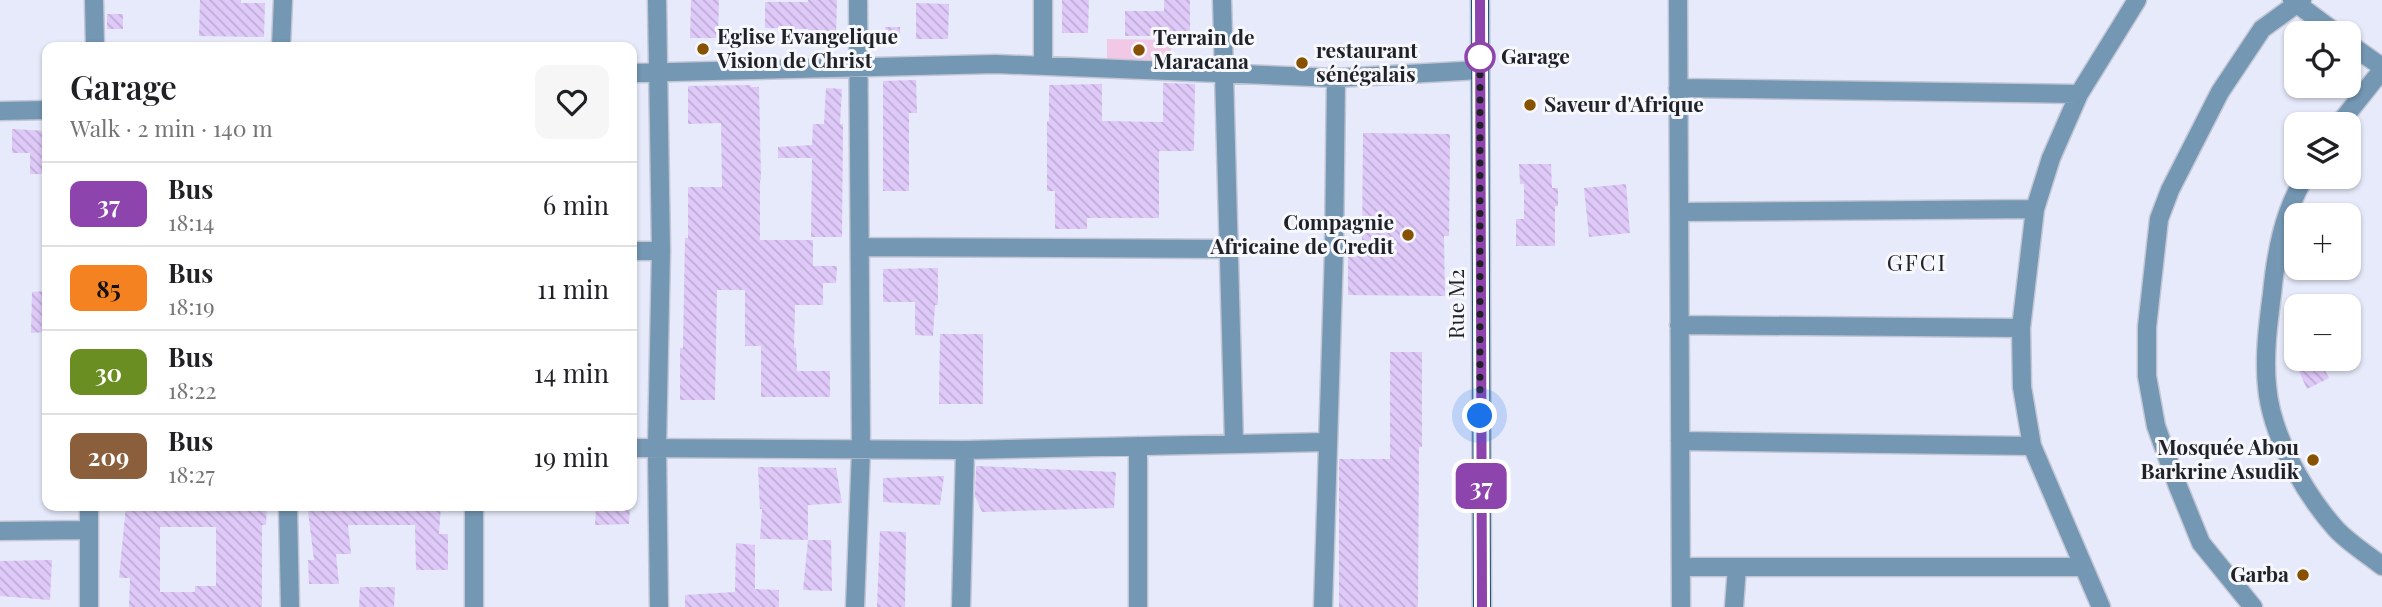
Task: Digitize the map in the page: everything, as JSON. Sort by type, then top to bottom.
[{"type":"main road","name":"Rue M2","points":[[1480,0],[1482,607]]},
{"type":"street","points":[[94,0],[95,42]]},
{"type":"street","points":[[281,42],[283,0]]},
{"type":"street","points":[[657,0],[662,251],[657,449],[659,607]]},
{"type":"street","points":[[855,607],[860,450],[858,0]]},
{"type":"street","points":[[1043,0],[1043,65]]},
{"type":"street","points":[[1222,0],[1234,443]]},
{"type":"street","points":[[1678,0],[1681,607]]},
{"type":"street","points":[[2101,607],[2032,446],[2022,387],[2021,328],[2035,209],[2051,158],[2079,94],[2137,0]]},
{"type":"street","points":[[2253,607],[2201,543],[2156,426],[2147,376],[2147,327],[2159,219],[2170,190],[2220,92],[2262,29],[2297,1],[2321,21]]},
{"type":"street","points":[[2348,112],[2382,69],[2361,53]]},
{"type":"street","points":[[637,73],[996,64],[1336,78],[1480,70]]},
{"type":"street","points":[[1322,607],[1336,78]]},
{"type":"street","points":[[1678,88],[2079,94]]},
{"type":"street","points":[[0,111],[42,110]]},
{"type":"street","points":[[2299,189],[2287,214],[2277,248],[2266,340],[2267,388],[2278,434],[2302,482],[2337,530],[2382,566]]},
{"type":"street","points":[[1679,212],[2035,209]]},
{"type":"street","points":[[860,247],[1229,249]]},
{"type":"street","points":[[637,251],[662,251]]},
{"type":"street","points":[[1679,325],[2021,328]]},
{"type":"street","points":[[1680,441],[2032,446]]},
{"type":"street","points":[[637,448],[965,450],[1326,442]]},
{"type":"street","points":[[1138,446],[1138,607]]},
{"type":"street","points":[[961,607],[965,450]]},
{"type":"street","points":[[89,511],[89,607]]},
{"type":"street","points":[[288,511],[290,607]]},
{"type":"street","points":[[474,511],[474,607]]},
{"type":"street","points":[[0,531],[88,530]]},
{"type":"street","points":[[1681,567],[2083,567]]},
{"type":"street","points":[[1734,607],[1737,567]]},
{"type":"shaded area","name":"Terrain de Maracana","points":[[1107,39],[1171,40],[1171,60],[1107,59]]},
{"type":"building","points":[[200,0],[265,3],[264,37],[199,36]]},
{"type":"building","points":[[691,0],[719,0],[718,38],[690,38]]},
{"type":"building","points":[[837,0],[836,35],[808,34],[808,29],[765,28],[765,2]]},
{"type":"building","points":[[1062,0],[1089,0],[1088,33],[1062,33]]},
{"type":"building","points":[[1164,0],[1190,0],[1190,36],[1125,36],[1125,11],[1164,11]]},
{"type":"building","points":[[916,3],[949,4],[948,39],[916,39]]},
{"type":"building","points":[[107,14],[123,14],[123,29],[107,29]]},
{"type":"building","points":[[885,27],[900,27],[900,42],[885,42]]},
{"type":"building","points":[[916,80],[917,113],[909,113],[909,191],[883,191],[883,81]]},
{"type":"building","points":[[1163,83],[1195,84],[1194,151],[1159,151],[1159,218],[1087,218],[1087,229],[1055,229],[1055,191],[1047,191],[1049,85],[1102,84],[1102,121],[1163,122]]},
{"type":"building","points":[[751,85],[750,87],[759,87],[760,240],[813,240],[813,266],[837,266],[836,283],[823,283],[823,305],[795,305],[794,348],[797,371],[830,371],[830,397],[761,397],[761,346],[745,346],[745,290],[717,290],[715,400],[680,400],[688,187],[722,187],[721,123],[688,124],[688,86]]},
{"type":"building","points":[[826,88],[842,89],[842,237],[811,237],[812,158],[778,158],[778,147],[812,145],[813,124],[824,124]]},
{"type":"building","points":[[12,129],[42,131],[42,174],[30,174],[30,153],[12,153]]},
{"type":"building","points":[[1363,133],[1450,134],[1449,236],[1444,236],[1445,296],[1348,295],[1348,243],[1362,243]]},
{"type":"building","points":[[1519,164],[1551,164],[1552,188],[1558,188],[1555,246],[1516,246],[1516,219],[1524,219],[1524,184],[1520,184]]},
{"type":"building","points":[[1626,184],[1630,233],[1589,237],[1584,188]]},
{"type":"building","points":[[938,268],[938,305],[935,305],[933,336],[915,335],[915,302],[883,302],[883,269]]},
{"type":"building","points":[[42,291],[42,332],[31,333],[32,292]]},
{"type":"building","points":[[940,334],[983,334],[983,404],[939,404]]},
{"type":"building","points":[[1390,352],[1422,352],[1418,607],[1339,607],[1339,459],[1390,459]]},
{"type":"building","points":[[2299,371],[2325,371],[2329,378],[2307,389]]},
{"type":"building","points":[[976,466],[1116,472],[1114,508],[982,512],[975,496]]},
{"type":"building","points":[[758,467],[836,468],[842,503],[808,505],[808,540],[760,539],[762,509]]},
{"type":"building","points":[[944,476],[940,505],[883,502],[883,478]]},
{"type":"building","points":[[126,511],[267,511],[266,525],[262,525],[262,607],[129,607],[130,578],[119,578]],"holes":[[[160,527],[216,527],[216,586],[195,586],[195,592],[160,592]]]},
{"type":"building","points":[[308,511],[441,511],[439,534],[448,534],[448,570],[416,570],[415,525],[348,525],[351,554],[336,554],[339,584],[309,584],[308,560],[314,560]]},
{"type":"building","points":[[596,511],[630,511],[629,524],[595,525]]},
{"type":"building","points":[[880,531],[906,532],[905,607],[877,607]]},
{"type":"building","points":[[808,540],[831,540],[832,591],[803,590]]},
{"type":"building","points":[[736,543],[755,545],[755,589],[779,590],[779,607],[685,607],[685,595],[735,592]]},
{"type":"building","points":[[52,560],[50,600],[0,596],[0,561]]},
{"type":"building","points":[[360,587],[395,587],[394,607],[359,607]]},
{"type":"bus line","name":"37","points":[[1480,0],[1482,607]]},
{"type":"place","name":"Eglise Evangelique Vision de Christ","points":[[703,49]]},
{"type":"place","name":"Terrain de Maracana","points":[[1139,50]]},
{"type":"place","name":"Garage","points":[[1480,57]]},
{"type":"place","name":"restaurant sénégalais","points":[[1302,63]]},
{"type":"place","name":"Saveur d'Afrique","points":[[1530,105]]},
{"type":"place","name":"Compagnie Africaine de Credit","points":[[1408,235]]},
{"type":"place","name":"Mosquée Abou Barkrine Asudik","points":[[2313,460]]},
{"type":"place","name":"Garba","points":[[2303,575]]},
{"type":"district","name":"GFCI","points":[[1917,263]]},
{"type":"route","points":[[1480,57],[1480,47],[1480,416]]}]
